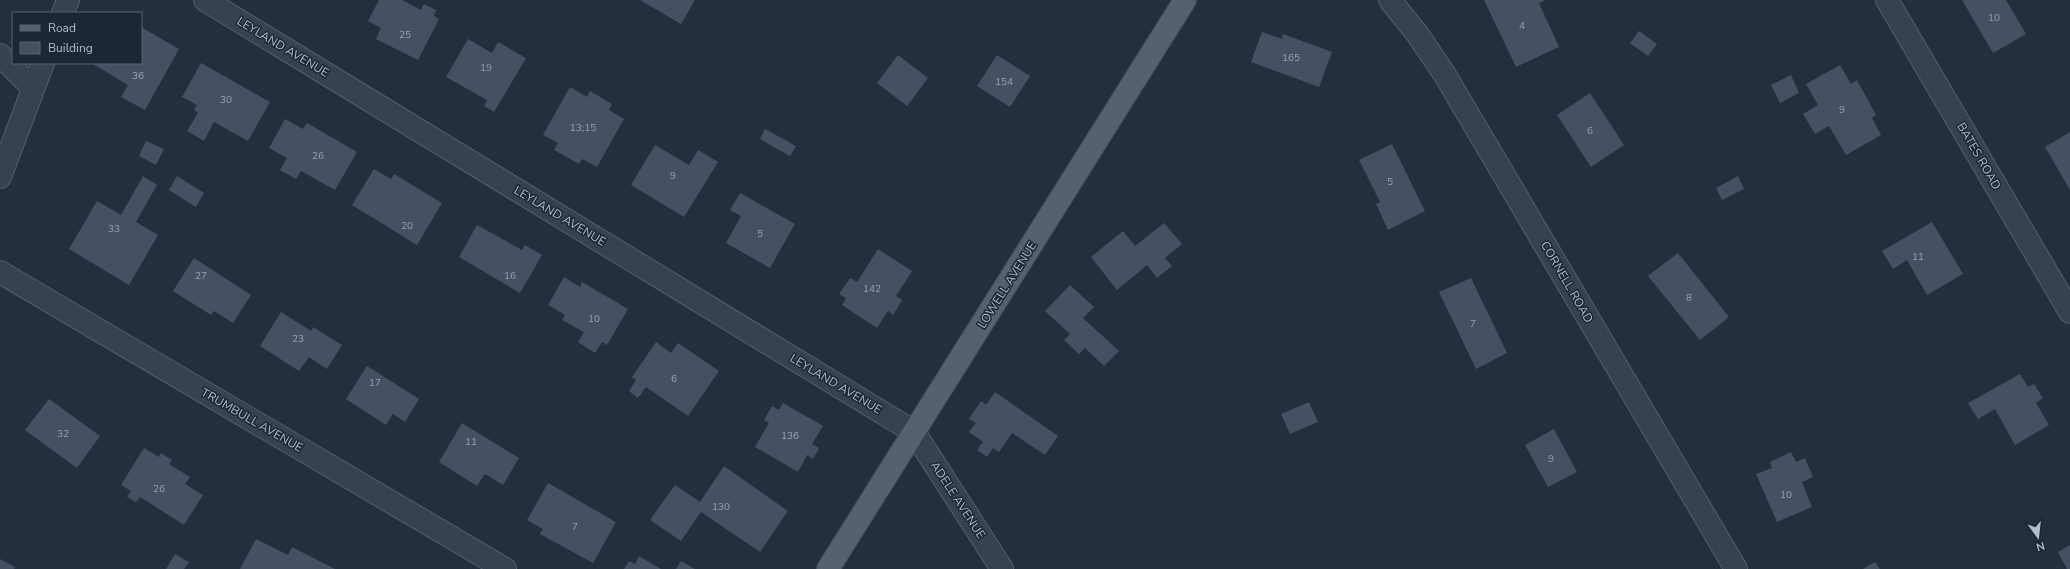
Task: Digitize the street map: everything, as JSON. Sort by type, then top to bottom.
[{"type":"main road","name":"LOWELL AVENUE","points":[[828,569],[1185,0]]},
{"type":"street","points":[[63,12],[68,0]]},
{"type":"street","name":"LEYLAND AVENUE","points":[[205,0],[914,432]]},
{"type":"street","name":"CORNELL ROAD","points":[[1390,0],[1418,35],[1445,74],[1736,569]]},
{"type":"street","name":"BATES ROAD","points":[[1887,0],[2070,312]]},
{"type":"street","points":[[0,55],[33,88]]},
{"type":"street","points":[[0,177],[43,64]]},
{"type":"street","name":"TRUMBULL AVENUE","points":[[0,272],[505,569]]},
{"type":"street","name":"ADELE AVENUE","points":[[914,432],[1002,569]]},
{"type":"building","points":[[379,0],[402,0],[421,10],[424,4],[436,10],[434,16],[439,19],[418,60],[376,39],[381,28],[368,21]]},
{"type":"building","points":[[640,0],[695,0],[681,24]]},
{"type":"building","points":[[1484,0],[1545,0],[1539,3],[1559,47],[1516,67]]},
{"type":"building","points":[[1962,0],[2006,0],[2026,34],[1993,53]]},
{"type":"building","points":[[142,28],[179,49],[145,110],[121,97],[128,85],[93,64],[142,64]]},
{"type":"building","points":[[1639,31],[1657,44],[1648,56],[1630,43]]},
{"type":"building","points":[[1262,32],[1282,39],[1283,34],[1332,52],[1319,87],[1251,62]]},
{"type":"building","points":[[468,39],[492,53],[498,42],[526,58],[494,112],[484,106],[487,100],[446,77]]},
{"type":"building","points":[[898,55],[928,78],[907,106],[877,83]]},
{"type":"building","points":[[997,55],[1030,76],[1010,107],[977,86]]},
{"type":"building","points":[[201,63],[270,102],[248,141],[214,122],[204,141],[187,131],[198,113],[194,110],[197,105],[182,97]]},
{"type":"building","points":[[1840,65],[1851,84],[1857,80],[1876,115],[1872,118],[1881,135],[1846,155],[1829,126],[1815,134],[1803,114],[1818,105],[1806,84]]},
{"type":"building","points":[[1791,75],[1799,93],[1780,103],[1771,85]]},
{"type":"building","points":[[570,87],[587,97],[590,91],[612,104],[609,110],[624,119],[597,167],[582,159],[579,164],[554,150],[558,143],[543,135]]},
{"type":"building","points":[[1590,93],[1624,145],[1591,167],[1557,115]]},
{"type":"building","points":[[285,119],[303,129],[307,123],[357,152],[335,190],[301,171],[296,179],[280,170],[287,158],[269,148]]},
{"type":"building","points":[[765,129],[796,146],[790,156],[760,139]]},
{"type":"building","points":[[2070,132],[2070,190],[2045,147]]},
{"type":"building","points":[[146,141],[164,149],[156,165],[139,156]]},
{"type":"building","points":[[1392,144],[1425,211],[1388,230],[1376,204],[1380,202],[1359,160]]},
{"type":"building","points":[[655,145],[689,165],[698,150],[718,162],[684,217],[631,185]]},
{"type":"building","points":[[374,169],[391,179],[394,174],[442,203],[417,245],[352,205]]},
{"type":"building","points":[[143,176],[157,185],[136,222],[158,235],[129,285],[69,249],[97,201],[121,215]]},
{"type":"building","points":[[177,176],[204,193],[196,207],[169,190]]},
{"type":"building","points":[[1738,176],[1744,189],[1722,200],[1716,188]]},
{"type":"building","points":[[740,193],[795,224],[770,268],[726,243],[741,216],[730,210]]},
{"type":"building","points":[[1932,222],[1963,274],[1927,295],[1907,260],[1893,269],[1882,251]]},
{"type":"building","points":[[1164,223],[1182,244],[1165,258],[1172,266],[1157,278],[1147,265],[1117,290],[1091,257],[1123,231],[1135,246]]},
{"type":"building","points":[[477,225],[522,250],[525,245],[542,255],[520,293],[459,257]]},
{"type":"building","points":[[878,249],[912,271],[896,296],[902,300],[893,315],[888,311],[877,328],[842,305],[846,298],[839,294],[850,278],[857,282]]},
{"type":"building","points":[[1678,253],[1729,317],[1700,340],[1648,276]]},
{"type":"building","points":[[194,258],[251,295],[233,323],[214,311],[211,315],[173,291]]},
{"type":"building","points":[[564,277],[580,287],[582,282],[628,309],[607,345],[602,342],[595,353],[578,342],[584,332],[562,320],[565,315],[548,305]]},
{"type":"building","points":[[1471,278],[1507,353],[1476,369],[1439,292]]},
{"type":"building","points":[[1070,285],[1094,307],[1083,318],[1119,351],[1104,366],[1085,348],[1079,354],[1064,340],[1070,334],[1045,311]]},
{"type":"building","points":[[281,312],[311,331],[313,327],[342,345],[327,369],[309,357],[299,371],[260,346]]},
{"type":"building","points":[[656,342],[671,353],[678,343],[719,371],[688,416],[646,387],[638,398],[629,391],[636,380],[632,377]]},
{"type":"building","points":[[367,366],[419,399],[405,422],[393,414],[386,425],[346,399]]},
{"type":"building","points":[[2020,374],[2028,387],[2034,384],[2043,398],[2036,403],[2049,425],[2015,445],[1995,409],[1978,419],[1968,403]]},
{"type":"building","points":[[995,392],[1058,436],[1045,455],[1012,433],[999,452],[993,448],[987,457],[977,450],[983,442],[969,432],[976,423],[969,419],[981,401],[986,405]]},
{"type":"building","points":[[49,399],[100,436],[77,468],[25,430]]},
{"type":"building","points":[[1309,402],[1318,422],[1290,434],[1281,414]]},
{"type":"building","points":[[783,403],[823,426],[812,444],[819,448],[813,459],[807,455],[798,472],[755,447],[769,423],[764,420],[772,406],[779,410]]},
{"type":"building","points":[[462,423],[519,458],[503,485],[485,474],[477,486],[439,462]]},
{"type":"building","points":[[1554,429],[1577,472],[1548,487],[1525,445]]},
{"type":"building","points":[[144,448],[159,457],[161,453],[172,460],[169,464],[190,477],[185,484],[203,495],[184,525],[140,497],[136,502],[127,497],[131,491],[121,485]]},
{"type":"building","points":[[1791,452],[1796,462],[1805,458],[1813,477],[1802,482],[1812,507],[1777,522],[1756,474],[1772,468],[1770,462]]},
{"type":"building","points":[[724,466],[788,511],[760,552],[701,512],[681,541],[650,520],[675,485],[700,502]]},
{"type":"building","points":[[548,483],[616,522],[593,563],[540,534],[543,529],[527,520]]},
{"type":"building","points":[[256,539],[288,555],[292,547],[335,569],[240,569]]},
{"type":"building","points":[[2070,545],[2070,569],[2067,569],[2058,552]]},
{"type":"building","points":[[175,554],[189,562],[184,569],[166,569]]},
{"type":"building","points":[[639,556],[661,569],[624,569],[629,561],[635,564]]},
{"type":"building","points":[[0,559],[15,567],[14,569],[0,569]]},
{"type":"building","points":[[681,561],[695,569],[676,569]]},
{"type":"building","points":[[1875,562],[1880,569],[1863,569]]}]
